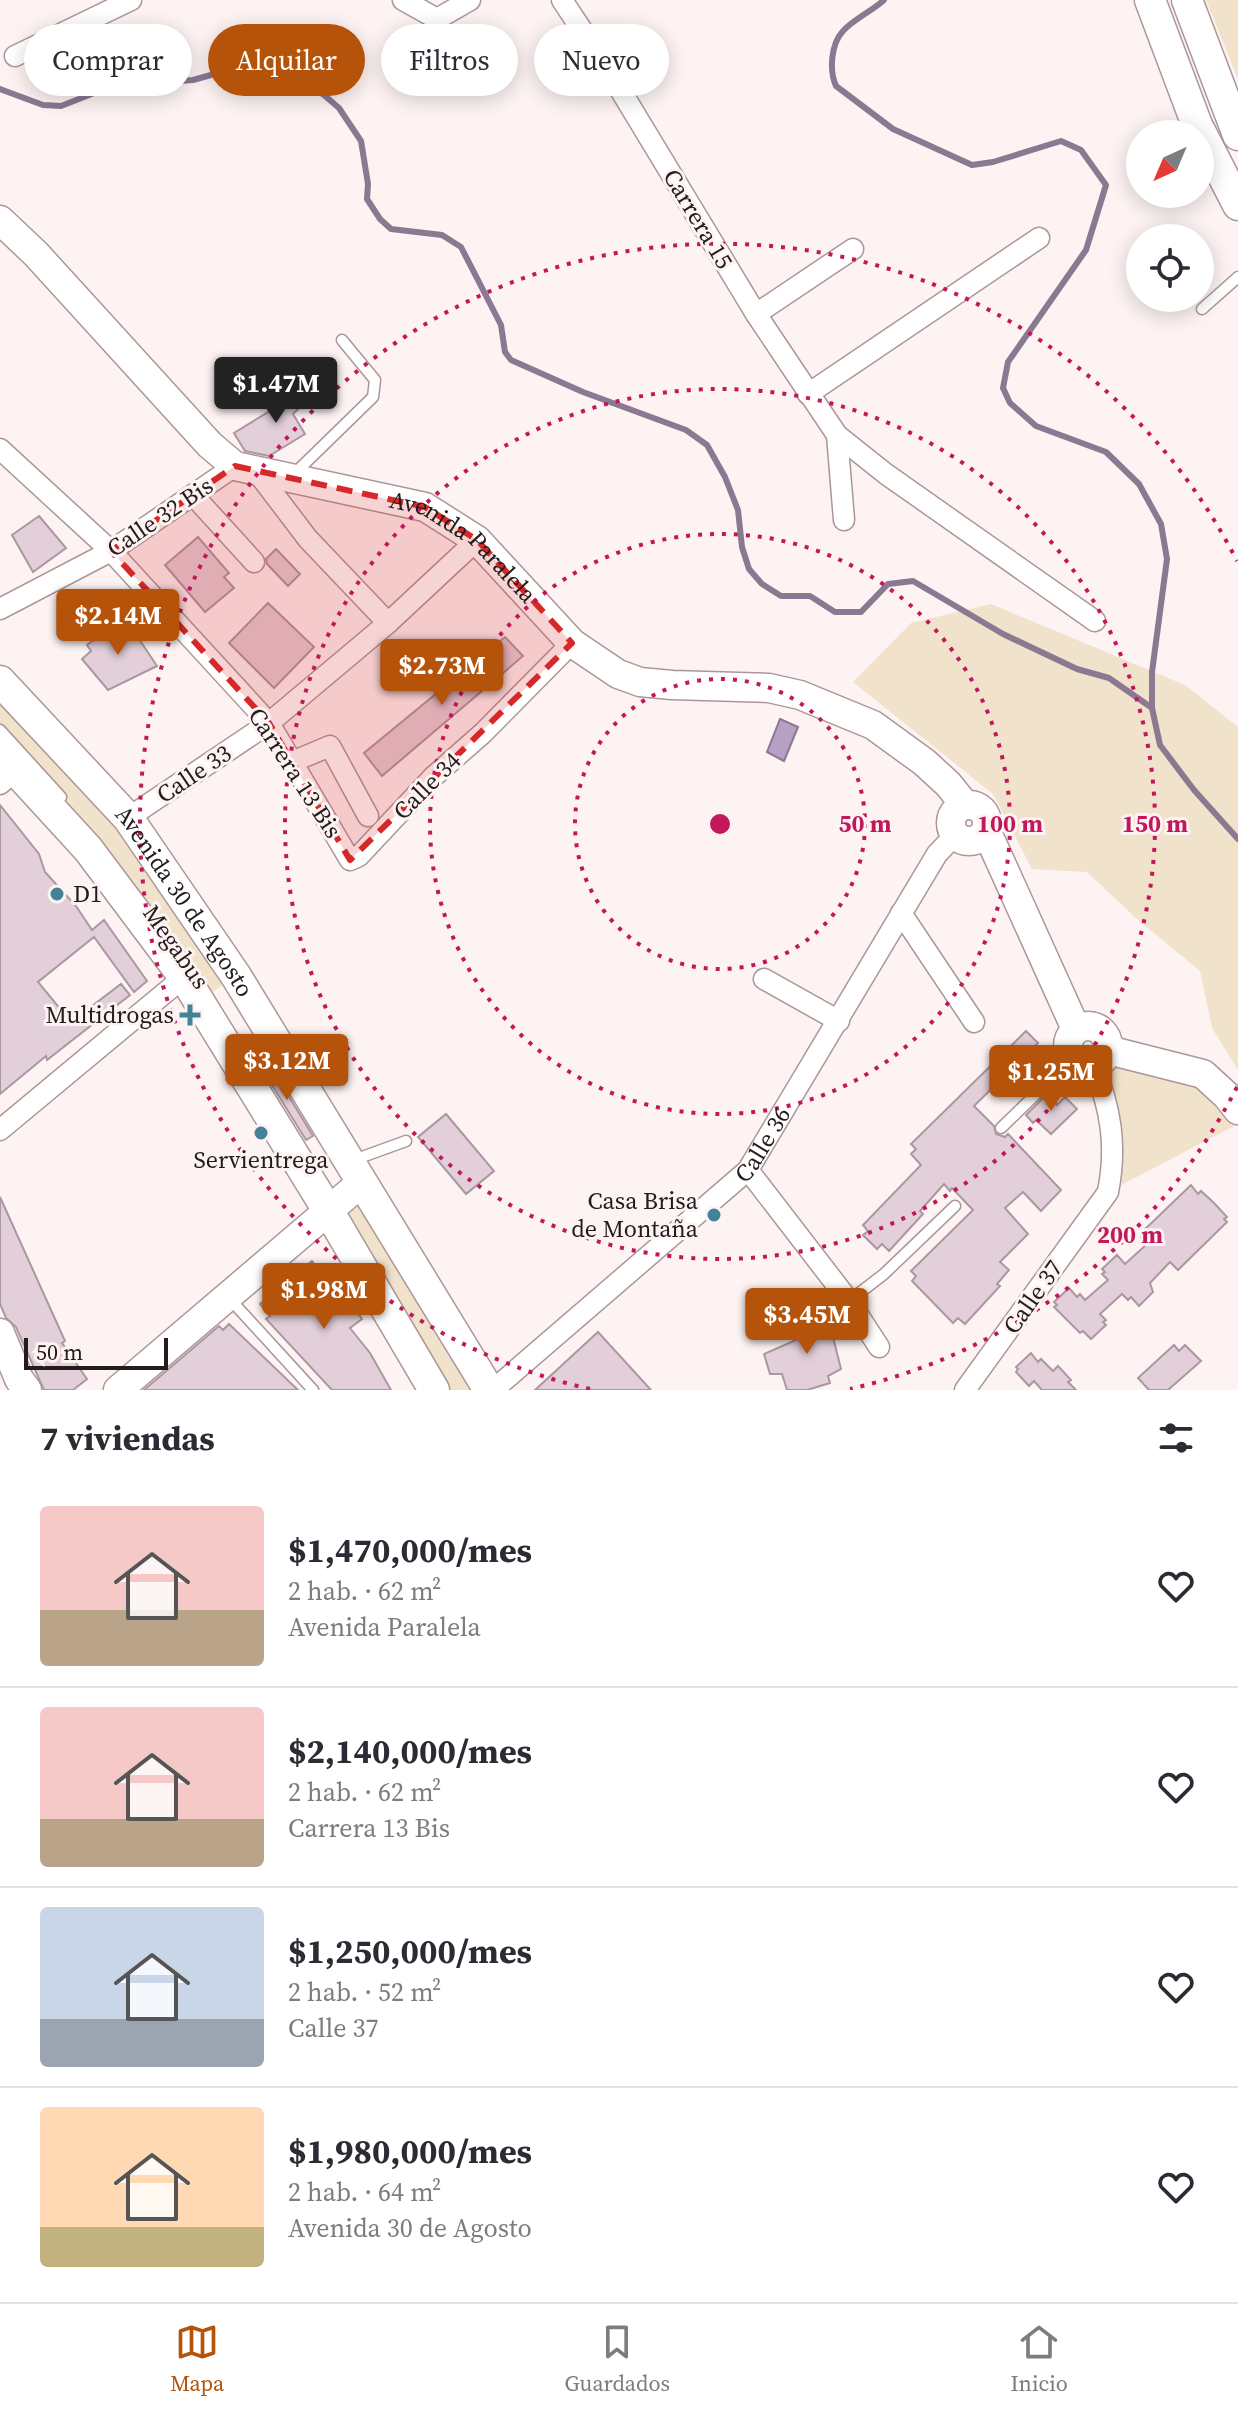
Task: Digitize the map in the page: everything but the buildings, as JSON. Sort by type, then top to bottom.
[{"type":"main road","points":[[1150,0],[1197,125],[1238,205]]},
{"type":"main road","points":[[1187,0],[1238,135]]},
{"type":"main road","name":"Avenida Paralela","points":[[0,220],[36,254],[210,445],[246,469],[425,507],[477,540],[572,643],[618,674],[640,682],[769,688],[800,695],[873,725],[924,762],[965,805]]},
{"type":"main road","name":"Avenida 30 de Agosto","points":[[0,681],[128,818],[236,976],[348,1191],[434,1390]]},
{"type":"main road","name":"Avenida 30 de Agosto","points":[[5,769],[88,849],[189,973],[491,1390]]},
{"type":"main road","points":[[986,830],[981,838],[966,842],[955,835],[950,823],[952,815],[965,805],[973,805],[985,815],[986,830],[1076,1029],[1067,1043],[1091,1058],[1203,1074],[1238,1110]]},
{"type":"main road","points":[[118,1390],[348,1191]]},
{"type":"main road","points":[[0,1333],[19,1379],[27,1390]]},
{"type":"street","points":[[15,56],[131,0]]},
{"type":"street","points":[[403,0],[437,19],[470,0]]},
{"type":"street","name":"Carrera 15","points":[[562,0],[607,68],[756,314],[837,435],[886,474],[1095,621]]},
{"type":"street","points":[[808,394],[1039,238]]},
{"type":"street","points":[[756,314],[853,249]]},
{"type":"street","points":[[837,435],[844,520]]},
{"type":"street","name":"Carrera 13 Bis","points":[[0,449],[111,551],[269,723],[350,860]]},
{"type":"street","points":[[246,469],[388,623]]},
{"type":"street","name":"Calle 32 Bis","points":[[0,609],[111,551],[193,495],[246,469]]},
{"type":"street","points":[[193,495],[216,524],[254,562]]},
{"type":"street","name":"Calle 33","points":[[128,818],[269,723],[388,623],[477,540]]},
{"type":"street","name":"Calle 34","points":[[350,860],[359,856],[433,777],[483,733],[572,643]]},
{"type":"street","points":[[292,762],[330,746],[368,816]]},
{"type":"street","name":"Calle 36","points":[[491,1390],[748,1170],[937,854],[955,835]]},
{"type":"street","points":[[901,913],[974,1022]]},
{"type":"street","points":[[0,1130],[189,973]]},
{"type":"street","points":[[764,979],[839,1021]]},
{"type":"street","name":"Calle 37","points":[[965,1390],[1108,1192],[1113,1166],[1113,1132],[1104,1093],[1091,1058]]},
{"type":"street","points":[[748,1170],[849,1301],[879,1347]]},
{"type":"lane","points":[[1214,298],[1238,277]]},
{"type":"lane","points":[[288,480],[373,397],[375,380],[342,340]]},
{"type":"lane","points":[[0,730],[70,807]]},
{"type":"lane","name":"Megabus","points":[[54,756],[119,825],[226,983]]},
{"type":"lane","name":"Megabus","points":[[189,973],[241,1046]]},
{"type":"lane","points":[[1001,1128],[1091,1058]]},
{"type":"lane","points":[[271,1096],[348,1191],[401,1310]]},
{"type":"lane","points":[[348,1191],[406,1141]]},
{"type":"lane","points":[[849,1301],[884,1274],[955,1206]]},
{"type":"lane","points":[[228,1297],[313,1390]]},
{"type":"highlighted area","points":[[235,466],[425,507],[477,540],[572,643],[350,860],[269,723],[111,551]]},
{"type":"shaded area","points":[[1206,0],[1238,0],[1238,79]]},
{"type":"shaded area","points":[[991,604],[1185,685],[1238,727],[1238,1070],[1212,1028],[1200,971],[1137,919],[1087,872],[1032,869],[993,794],[853,682],[911,623]]},
{"type":"shaded area","points":[[0,699],[119,825],[226,983],[209,994],[0,730]]},
{"type":"shaded area","points":[[780,719],[798,727],[784,761],[767,752]]},
{"type":"shaded area","points":[[1145,1058],[1238,1110],[1238,1124],[1108,1192],[1099,1062]]},
{"type":"shaded area","points":[[352,1191],[472,1390],[449,1390],[337,1204]]},
{"type":"waterway","points":[[884,0],[839,36],[832,57],[836,86],[893,129],[972,165],[993,162],[1061,141],[1081,150],[1106,185],[1086,250],[1008,362],[1003,388],[1010,403],[1036,426],[1106,452],[1139,484],[1161,524],[1167,559],[1152,672],[1152,708],[1160,745],[1194,790],[1238,839]]},
{"type":"waterway","points":[[0,89],[43,105],[61,106],[112,86],[193,80],[236,68],[279,82],[303,83],[339,108],[361,141],[368,184],[367,199],[380,219],[391,229],[442,235],[461,247],[501,325],[505,352],[511,360],[583,392],[686,430],[707,445],[725,477],[738,510],[742,547],[749,569],[762,584],[781,596],[810,596],[835,612],[861,612],[888,584],[913,581],[1003,634],[1077,669],[1109,678],[1152,708]]},
{"type":"place","name":"D1","points":[[57,894]]},
{"type":"place","name":"Multidrogas","points":[[190,1015]]},
{"type":"place","name":"Servientrega","points":[[261,1133]]},
{"type":"place","name":"Casa Brisa de Montaña","points":[[714,1215]]}]
